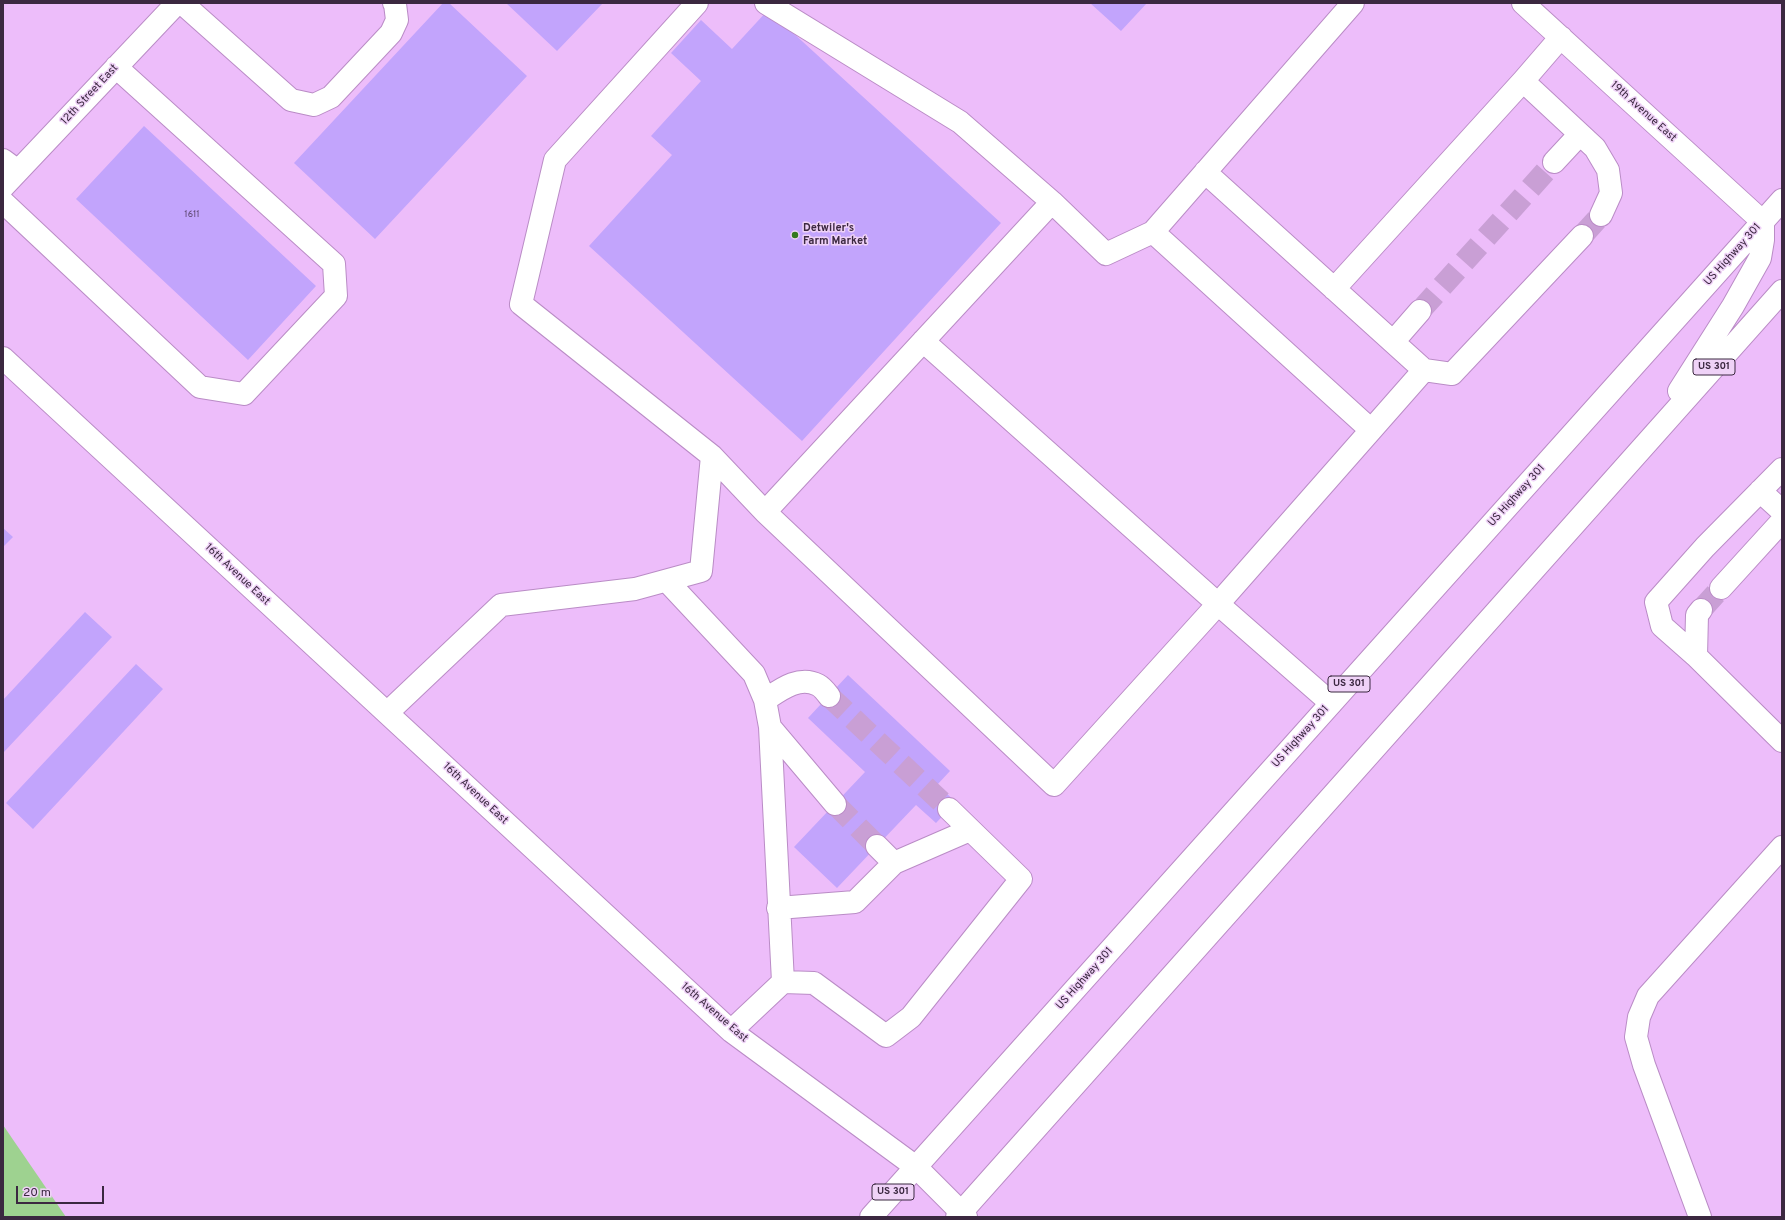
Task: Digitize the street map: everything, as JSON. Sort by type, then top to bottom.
[{"type":"main road","name":"12th Street East","points":[[3,187],[10,165],[116,67],[177,3]]},
{"type":"main road","points":[[182,3],[291,100],[314,105],[331,97],[391,33],[397,20],[394,3]]},
{"type":"main road","points":[[697,3],[555,160],[521,304],[712,456],[765,512],[1054,785],[1218,604],[1424,370]]},
{"type":"main road","points":[[766,3],[960,122],[1052,202],[1106,254],[1153,232],[1353,3]]},
{"type":"main road","name":"19th Avenue East","points":[[1523,3],[1763,222]]},
{"type":"main road","points":[[1334,289],[1561,37]]},
{"type":"main road","points":[[3,202],[200,387],[244,394],[336,296],[334,264],[116,67]]},
{"type":"main road","points":[[1522,81],[1595,148],[1608,170],[1611,193],[1601,215]]},
{"type":"main road","points":[[1554,162],[1580,134]]},
{"type":"main road","points":[[1205,172],[1424,370],[1452,374],[1582,236]]},
{"type":"main road","name":"US Highway 301","points":[[916,1167],[1782,200]]},
{"type":"main road","points":[[765,512],[1052,202]]},
{"type":"main road","points":[[1647,442],[1732,306],[1760,258],[1763,240],[1763,222]]},
{"type":"main road","points":[[1153,232],[1370,430]]},
{"type":"main road","name":"US 301","points":[[966,1216],[1647,442],[1782,292]]},
{"type":"main road","points":[[1393,342],[1420,311]]},
{"type":"main road","points":[[923,341],[1331,703]]},
{"type":"main road","name":"16th Avenue East","points":[[3,358],[731,1031],[916,1167],[966,1216]]},
{"type":"main road","points":[[387,713],[501,605],[635,590],[701,571],[712,456]]},
{"type":"main road","points":[[1782,469],[1705,547],[1656,602],[1662,626],[1696,656],[1782,741]]},
{"type":"main road","points":[[1760,491],[1782,511]]},
{"type":"main road","points":[[1721,588],[1782,521]]},
{"type":"main road","points":[[667,581],[754,674],[765,700],[770,727],[778,867],[778,908],[783,982]]},
{"type":"main road","points":[[1696,656],[1697,615],[1701,610]]},
{"type":"main road","points":[[765,700],[790,684],[806,682],[818,685],[829,696]]},
{"type":"main road","points":[[770,727],[835,804]]},
{"type":"main road","points":[[731,1031],[783,982],[814,983],[886,1036],[911,1017],[1021,879],[949,809]]},
{"type":"main road","points":[[778,908],[855,902],[894,863],[970,830]]},
{"type":"main road","points":[[877,846],[894,863]]},
{"type":"main road","points":[[1700,1217],[1644,1065],[1636,1037],[1639,1017],[1648,996],[1782,847]]},
{"type":"main road","name":"US 301","points":[[871,1217],[916,1167]]},
{"type":"green space","points":[[3,1125],[66,1217],[3,1217]]},
{"type":"building","points":[[443,3],[449,3],[527,76],[375,239],[294,163]]},
{"type":"building","points":[[506,3],[603,3],[557,51]]},
{"type":"building","points":[[1090,3],[1147,3],[1121,31]]},
{"type":"building","name":"Detwiler's Farm Market","points":[[768,10],[1001,223],[802,441],[589,246],[672,155],[651,136],[701,81],[671,53],[701,20],[732,49]]},
{"type":"building","points":[[144,126],[316,286],[248,360],[76,199]]},
{"type":"building","points":[[3,528],[13,537],[3,547]]},
{"type":"building","points":[[85,612],[112,637],[3,753],[3,700]]},
{"type":"building","points":[[136,664],[163,689],[33,829],[6,803]]},
{"type":"building","points":[[848,675],[950,771],[937,785],[956,802],[936,823],[916,805],[837,888],[794,847],[865,772],[808,718]]},
{"type":"tunnel","points":[[1420,311],[1554,162]]},
{"type":"tunnel","points":[[1582,236],[1601,215]]},
{"type":"tunnel","points":[[1701,610],[1721,588]]},
{"type":"tunnel","points":[[829,696],[949,809]]},
{"type":"tunnel","points":[[835,804],[877,846]]},
{"type":"place","name":"Detwiler's Farm Market","points":[[795,235]]}]
